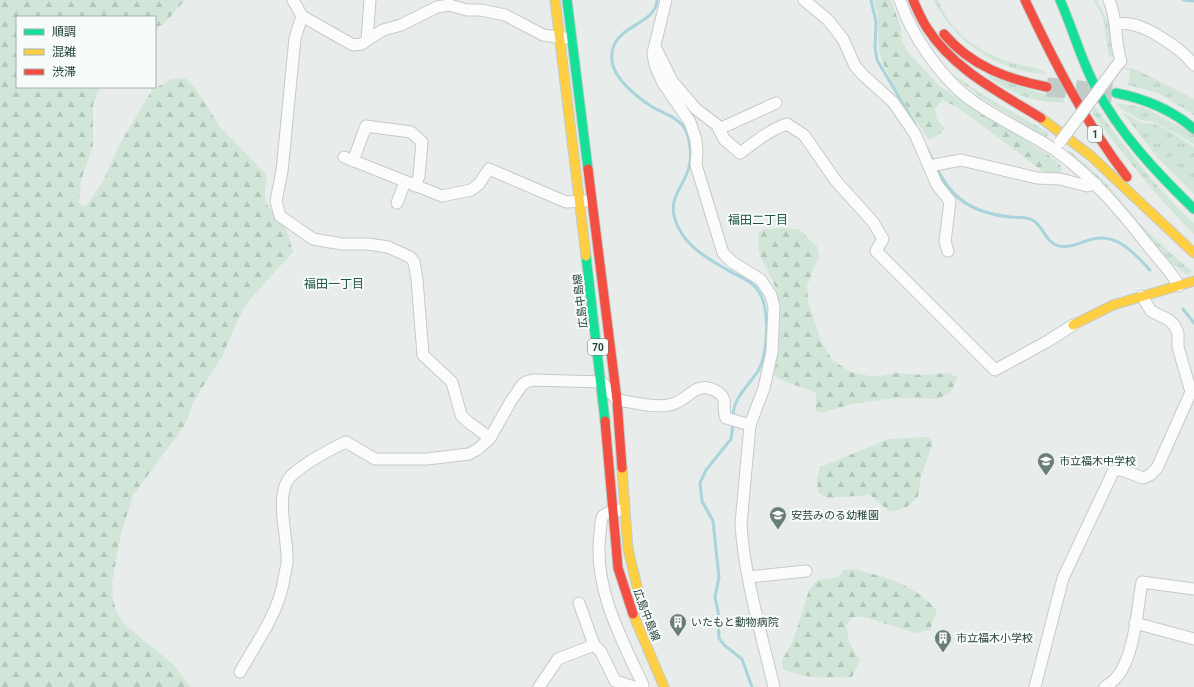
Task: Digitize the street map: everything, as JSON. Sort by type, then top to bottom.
[{"type":"main road","name":"広島中島線","points":[[555,0],[602,382],[618,568],[635,620],[662,683]]},
{"type":"main road","name":"広島中島線","points":[[567,0],[617,400],[628,549],[635,584],[644,610]]},
{"type":"main road","points":[[913,0],[930,35],[953,62],[985,85],[1045,120],[1077,144],[1194,253]]},
{"type":"main road","name":"1","points":[[1025,0],[1066,86],[1101,142],[1140,193],[1194,248]]},
{"type":"main road","name":"1","points":[[1060,0],[1096,87],[1109,110],[1142,154],[1194,209]]},
{"type":"main road","points":[[937,25],[957,48],[982,66],[995,73],[1021,82],[1048,87]]},
{"type":"main road","points":[[1116,93],[1154,103],[1173,113],[1194,129]]},
{"type":"main road","points":[[1073,325],[1113,305],[1193,282]]},
{"type":"street","points":[[293,0],[302,16],[353,45],[362,44],[383,30],[401,25],[437,7],[449,5],[468,10],[481,10],[505,15],[543,36],[572,38]]},
{"type":"street","points":[[366,40],[370,0]]},
{"type":"street","points":[[666,0],[654,46],[655,64],[663,82],[690,122],[697,152],[696,165],[723,253],[732,262],[761,280],[771,295],[774,306],[772,352],[764,388],[750,425],[741,524],[742,540],[749,577],[774,687]]},
{"type":"street","points":[[804,0],[828,20],[843,39],[855,66],[893,102],[915,134],[938,185],[950,201],[946,242],[948,251]]},
{"type":"street","points":[[900,0],[917,36],[954,85],[974,102],[1057,146],[1115,203],[1153,252],[1171,271],[1179,286]]},
{"type":"street","points":[[1057,146],[1121,61],[1117,48],[1116,25],[1108,0]]},
{"type":"street","points":[[302,16],[295,38],[282,172],[276,201],[280,216],[313,239],[342,244],[368,244],[388,247],[410,257],[414,262],[417,279],[423,355],[452,382],[461,415],[490,438]]},
{"type":"street","points":[[1116,25],[1129,24],[1142,28],[1178,50],[1194,65]]},
{"type":"street","points":[[654,46],[672,81],[696,109],[717,125],[724,139],[740,153],[758,139],[787,124],[804,135],[836,180],[873,222],[883,239],[876,251],[995,370],[1048,341],[1073,325]]},
{"type":"street","points":[[719,129],[776,104]]},
{"type":"street","points":[[416,186],[419,176],[422,142],[411,132],[366,126],[349,159],[405,182],[442,196],[455,195],[471,190],[479,184],[489,169],[566,202],[592,200]]},
{"type":"street","points":[[929,166],[961,160],[1026,176],[1060,179],[1087,186],[1096,184]]},
{"type":"street","points":[[397,203],[405,182]]},
{"type":"street","points":[[1035,687],[1063,578],[1113,472],[1119,469],[1143,478],[1150,475],[1156,468],[1162,456],[1191,392],[1178,347],[1178,332],[1170,320],[1151,311],[1142,296]]},
{"type":"street","points":[[240,672],[270,619],[282,587],[287,563],[283,513],[283,491],[290,477],[325,452],[346,442],[375,459],[427,459],[469,454],[478,449],[490,438],[511,401],[522,385],[526,382],[533,380],[602,382],[614,380]]},
{"type":"street","points":[[602,382],[617,400],[640,404],[670,405],[701,387],[709,388],[718,392],[724,399],[724,413],[726,418],[750,425]]},
{"type":"street","points":[[625,509],[612,512],[602,517],[600,566],[602,580],[613,618],[638,686]]},
{"type":"street","points":[[749,577],[806,571]]},
{"type":"street","points":[[1105,687],[1116,678],[1127,660],[1132,644],[1142,582],[1194,590]]},
{"type":"street","points":[[579,603],[594,645],[601,652],[615,681],[638,686],[662,683]]},
{"type":"street","points":[[1135,623],[1194,639]]},
{"type":"street","points":[[539,687],[558,659],[594,645]]},
{"type":"green space","points":[[0,0],[185,0],[163,25],[156,27],[156,16],[16,16],[16,88],[100,88],[93,104],[93,145],[81,181],[79,203],[86,206],[103,181],[119,145],[152,90],[171,79],[185,78],[195,88],[221,128],[267,177],[265,188],[266,201],[286,230],[293,252],[245,305],[222,356],[194,401],[185,425],[134,494],[121,533],[112,583],[113,599],[117,613],[125,625],[174,665],[191,687],[0,687]]},
{"type":"green space","points":[[873,0],[891,0],[901,28],[902,41],[907,51],[939,86],[1047,154],[1060,165],[1062,174],[1045,173],[960,109],[943,100],[935,108],[937,119],[945,129],[934,138],[928,139],[902,99],[884,67],[879,50],[878,22]]},
{"type":"green space","points":[[934,0],[938,0],[943,12],[959,32],[978,48],[1001,59],[1035,68],[1047,74],[1012,68],[995,61],[980,52],[966,42],[953,29]]},
{"type":"green space","points":[[1094,0],[1097,0],[1110,26],[1113,56],[1109,57],[1103,18]]},
{"type":"green space","points":[[1124,67],[1137,70],[1194,99],[1194,115],[1158,93],[1128,85],[1130,70],[1123,69]]},
{"type":"green space","points":[[983,74],[1047,95],[1062,97],[1065,103],[1040,101],[1021,96]]},
{"type":"green space","points":[[957,77],[985,96],[1049,133],[1046,138],[982,98],[956,78]]},
{"type":"green space","points":[[1116,103],[1143,107],[1194,134],[1194,144],[1155,122],[1141,120],[1123,110]]},
{"type":"green space","points":[[1093,104],[1153,181],[1194,223],[1194,234],[1152,189],[1113,141],[1089,108]]},
{"type":"green space","points":[[1122,112],[1142,123],[1154,124],[1164,128],[1194,147],[1194,194],[1158,158]]},
{"type":"green space","points":[[1069,150],[1106,183],[1140,224],[1193,272],[1187,275],[1167,260],[1111,191],[1067,153]]},
{"type":"green space","points":[[765,229],[799,229],[817,247],[819,256],[807,286],[808,301],[821,341],[832,360],[851,372],[874,377],[896,373],[924,375],[948,373],[958,377],[951,392],[938,399],[895,398],[852,404],[821,413],[816,411],[816,393],[783,381],[773,375],[777,355],[780,324],[779,303],[774,285],[761,257],[758,242],[759,232]]},
{"type":"green space","points":[[928,437],[933,442],[921,476],[918,497],[907,507],[890,512],[870,495],[828,498],[818,493],[817,478],[820,467],[889,439]]},
{"type":"green space","points":[[855,569],[899,583],[909,588],[927,601],[937,610],[930,630],[915,633],[864,617],[852,617],[846,626],[849,642],[860,660],[852,677],[826,678],[799,675],[783,669],[782,660],[793,641],[809,590],[817,580],[839,577],[843,570]]},
{"type":"waterway","points":[[657,0],[655,9],[649,16],[624,33],[617,40],[613,49],[612,61],[617,74],[627,87],[639,98],[678,121],[687,133],[691,157],[685,178],[675,198],[673,209],[677,226],[698,251],[707,258],[751,283],[757,289],[763,300],[766,320],[766,343],[764,353],[758,371],[738,398],[733,417]]},
{"type":"waterway","points":[[871,0],[876,22],[875,47],[877,60],[915,124]]},
{"type":"waterway","points":[[1183,0],[1194,1]]},
{"type":"waterway","points":[[926,147],[934,162]]},
{"type":"waterway","points":[[936,167],[949,188],[965,203],[975,208],[997,215],[1031,219],[1037,224],[1051,242],[1059,246],[1071,246],[1089,240],[1108,238],[1124,245],[1150,270]]},
{"type":"waterway","points":[[1183,309],[1194,323]]},
{"type":"waterway","points":[[733,423],[731,439],[706,470],[700,483],[702,501],[713,521],[719,577],[715,597],[718,611],[719,638],[724,645],[742,659],[752,687]]},
{"type":"tunnel","points":[[1047,87],[1112,93]]},
{"type":"traffic: fast","points":[[567,0],[588,169]]},
{"type":"traffic: fast","points":[[1060,0],[1086,67],[1096,88],[1116,121],[1153,167],[1194,209]]},
{"type":"traffic: fast","points":[[1116,93],[1138,98],[1167,110],[1194,129]]},
{"type":"traffic: fast","points":[[586,256],[605,421]]},
{"type":"traffic: slow","points":[[555,0],[586,256]]},
{"type":"traffic: slow","points":[[1041,118],[1091,156],[1194,253]]},
{"type":"traffic: slow","points":[[1073,325],[1113,305],[1194,281]]},
{"type":"traffic: slow","points":[[622,468],[628,549],[641,603]]},
{"type":"traffic: slow","points":[[633,614],[664,687]]},
{"type":"traffic: jam","points":[[913,0],[927,28],[950,56],[978,79],[1041,118]]},
{"type":"traffic: jam","points":[[1025,0],[1071,91],[1097,135],[1127,177]]},
{"type":"traffic: jam","points":[[944,34],[966,55],[991,70],[1018,80],[1047,87]]},
{"type":"traffic: jam","points":[[588,169],[617,400],[622,468]]},
{"type":"traffic: jam","points":[[605,421],[618,568],[633,614]]},
{"type":"place","name":"市立福木中学校","points":[[1046,476]]},
{"type":"place","name":"安芸みのる幼稚園","points":[[778,530]]},
{"type":"place","name":"いたもと動物病院","points":[[678,637]]},
{"type":"place","name":"市立福木小学校","points":[[943,653]]},
{"type":"district","name":"福田二丁目","points":[[758,220]]},
{"type":"district","name":"福田一丁目","points":[[334,284]]}]
